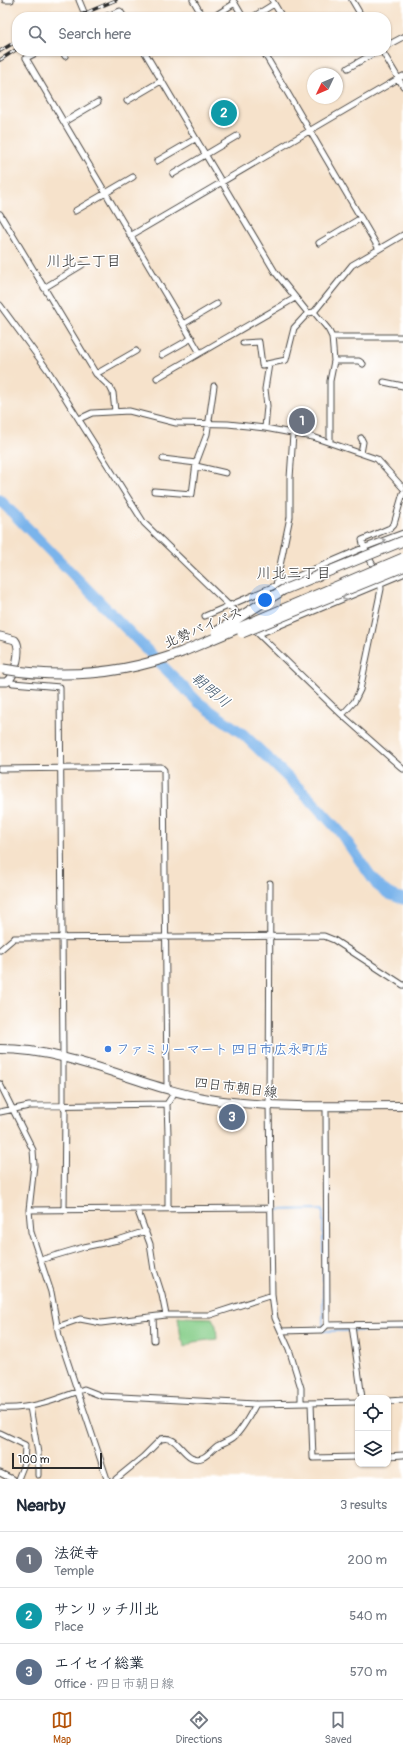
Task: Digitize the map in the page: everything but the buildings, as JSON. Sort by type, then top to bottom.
[{"type":"highway","points":[[169,657],[210,635],[283,590],[403,541]]},
{"type":"highway","name":"北勢バイパス","points":[[3,669],[34,674],[67,675],[136,666],[169,657],[403,558]]},
{"type":"highway","points":[[136,666],[170,659],[204,648],[403,566]]},
{"type":"main road","name":"四日市朝日線","points":[[0,1049],[24,1049],[62,1056],[171,1090],[209,1100],[269,1105],[326,1107],[403,1106]]},
{"type":"street","points":[[5,0],[11,0]]},
{"type":"street","points":[[78,0],[84,12]]},
{"type":"street","points":[[193,0],[200,12]]},
{"type":"street","points":[[352,0],[359,12]]},
{"type":"street","points":[[220,12],[234,2],[240,12]]},
{"type":"street","points":[[260,12],[273,2],[279,12]]},
{"type":"street","points":[[391,43],[403,36]]},
{"type":"street","points":[[30,56],[26,58],[200,353]]},
{"type":"street","points":[[147,56],[275,272],[308,313]]},
{"type":"street","points":[[266,56],[379,249]]},
{"type":"street","points":[[348,68],[369,56]]},
{"type":"street","points":[[386,56],[401,77],[403,86]]},
{"type":"street","points":[[130,236],[401,77]]},
{"type":"street","points":[[128,101],[161,81]]},
{"type":"street","points":[[64,122],[98,102]]},
{"type":"street","points":[[173,174],[237,136]]},
{"type":"street","points":[[157,162],[195,139]]},
{"type":"street","points":[[75,211],[133,177]]},
{"type":"street","points":[[0,214],[96,374],[110,387],[113,393],[115,411]]},
{"type":"street","points":[[319,243],[361,218]]},
{"type":"street","points":[[243,343],[259,342],[262,364],[286,360],[294,328],[308,313],[314,312],[352,265],[403,235]]},
{"type":"street","points":[[44,288],[82,265]]},
{"type":"street","points":[[157,378],[295,298]]},
{"type":"street","points":[[183,324],[217,304]]},
{"type":"street","points":[[0,305],[34,350],[144,523],[342,715],[403,769]]},
{"type":"street","points":[[314,312],[328,329],[332,337],[334,361],[330,381],[330,442]]},
{"type":"street","points":[[332,337],[403,337]]},
{"type":"street","points":[[162,355],[192,338]]},
{"type":"street","points":[[96,374],[136,351]]},
{"type":"street","points":[[334,361],[359,361],[363,364]]},
{"type":"street","points":[[265,428],[267,406],[265,389],[269,364]]},
{"type":"street","points":[[384,382],[403,386]]},
{"type":"street","points":[[154,491],[192,494],[196,465],[207,434],[214,386]]},
{"type":"street","points":[[79,419],[92,413],[122,410],[136,412],[176,423],[265,428],[330,442],[361,453],[377,460],[403,488]]},
{"type":"street","points":[[276,585],[290,517],[290,478],[293,434]]},
{"type":"street","points":[[361,453],[363,442],[362,438]]},
{"type":"street","points":[[163,459],[196,465],[226,473]]},
{"type":"street","points":[[342,715],[354,702],[360,690],[381,589],[381,583],[363,548],[362,540],[390,528],[394,524],[403,493]]},
{"type":"street","points":[[205,616],[363,548],[403,533]]},
{"type":"street","points":[[259,634],[403,574]]},
{"type":"street","points":[[0,636],[15,640],[18,647],[13,674],[9,681]]},
{"type":"street","points":[[0,682],[9,681],[13,683],[60,687],[62,1056],[63,1106],[65,1110],[62,1210]]},
{"type":"street","points":[[0,769],[161,767],[164,770],[166,937],[171,1090],[171,1100],[167,1104],[168,1209]]},
{"type":"street","points":[[270,883],[269,1105],[272,1295],[275,1318],[289,1349],[301,1388],[301,1403]]},
{"type":"street","points":[[0,950],[14,938],[324,936],[403,985]]},
{"type":"street","points":[[0,1084],[31,1146],[34,1157],[29,1210],[31,1232],[54,1302],[57,1327],[107,1479]]},
{"type":"street","points":[[0,1112],[13,1108],[29,1106],[167,1104]]},
{"type":"street","points":[[325,1328],[326,1107]]},
{"type":"street","points":[[29,1210],[271,1210]]},
{"type":"street","points":[[138,1210],[146,1231],[166,1315]]},
{"type":"street","points":[[40,1260],[84,1247],[118,1240],[146,1231]]},
{"type":"street","points":[[57,1327],[80,1319],[101,1323],[166,1315],[210,1315],[272,1295]]},
{"type":"street","points":[[153,1317],[154,1340]]},
{"type":"street","points":[[281,1332],[325,1328],[353,1329],[403,1324]]},
{"type":"street","points":[[353,1329],[362,1395]]},
{"type":"street","points":[[0,1408],[20,1409],[30,1407],[84,1389],[102,1396],[256,1404],[355,1402]]},
{"type":"street","points":[[391,1401],[403,1400]]},
{"type":"street","points":[[311,1403],[313,1458],[355,1457]]},
{"type":"street","points":[[116,1479],[143,1457],[161,1439],[171,1439],[192,1457],[198,1459],[203,1458],[217,1446],[233,1438],[256,1404]]},
{"type":"street","points":[[30,1407],[38,1453],[38,1475]]},
{"type":"street","points":[[0,1433],[25,1445],[24,1464],[18,1479]]},
{"type":"street","points":[[391,1456],[403,1456]]},
{"type":"street","points":[[0,1473],[12,1479]]},
{"type":"green space","points":[[178,1317],[212,1318],[216,1326],[217,1339],[193,1342],[185,1347],[181,1338]]},
{"type":"waterway","name":"朝明川","points":[[0,500],[198,702],[243,734],[309,798],[340,832],[377,885],[389,894],[403,899]]},
{"type":"waterway","points":[[272,1210],[323,1209],[323,1331],[403,1330]]},
{"type":"railway","points":[[88,12],[116,0]]},
{"type":"railway","points":[[0,51],[12,44]]},
{"type":"railway","points":[[0,60],[12,52]]},
{"type":"place","name":"サンリッチ川北","points":[[224,113]]},
{"type":"place","name":"法従寺","points":[[302,421]]},
{"type":"place","name":"ファミリーマート 四日市広永町店","points":[[108,1049]]},
{"type":"place","name":"エイセイ総業","points":[[232,1117]]},
{"type":"district","name":"川北二丁目","points":[[84,261]]},
{"type":"district","name":"川北三丁目","points":[[294,573]]}]
